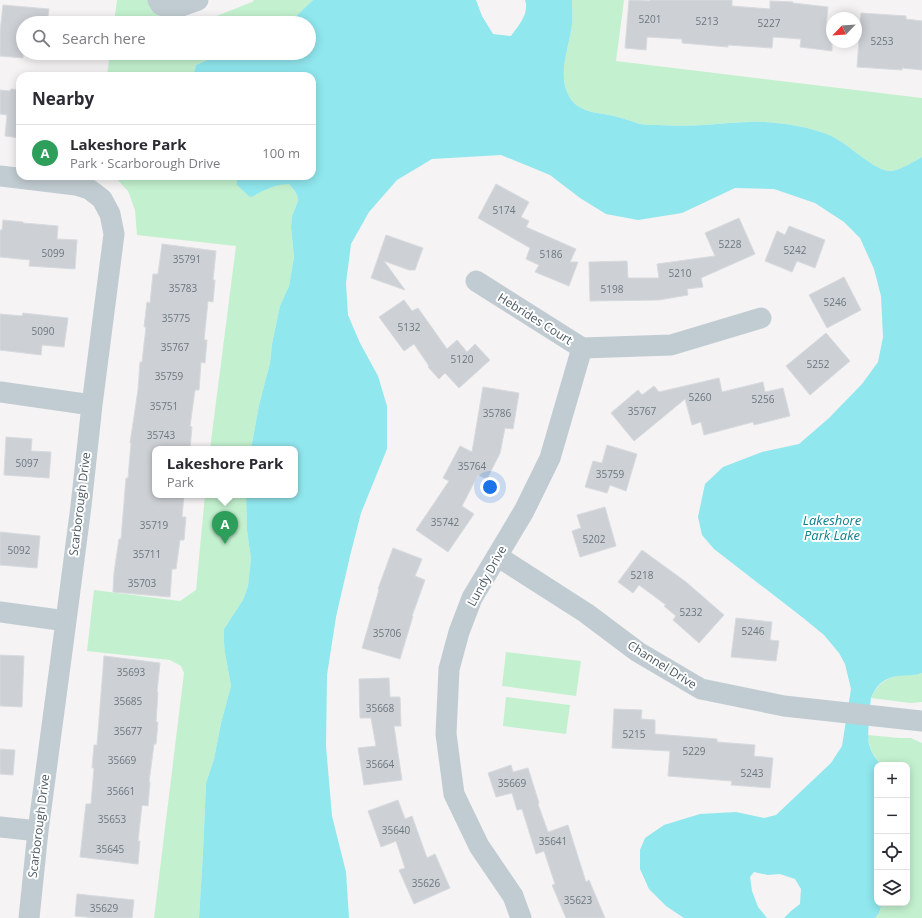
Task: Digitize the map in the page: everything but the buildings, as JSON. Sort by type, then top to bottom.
[{"type":"street","points":[[158,0],[161,5],[172,9],[198,0]]},
{"type":"street","name":"Scarborough Drive","points":[[0,176],[16,178]]},
{"type":"street","name":"Scarborough Drive","points":[[29,918],[38,831],[81,506],[92,405],[114,234],[110,214],[102,198],[89,189],[76,185],[34,180]]},
{"type":"street","name":"Hebrides Court","points":[[476,281],[582,348],[671,345],[761,318]]},
{"type":"street","name":"Lundy Drive","points":[[521,918],[513,896],[479,846],[454,794],[446,734],[449,669],[459,632],[472,598],[524,511],[550,458],[582,348]]},
{"type":"street","points":[[0,392],[92,405]]},
{"type":"street","name":"Channel Drive","points":[[497,556],[586,613],[638,652],[701,689],[784,706],[922,722]]},
{"type":"street","points":[[0,612],[66,621]]},
{"type":"street","points":[[0,827],[38,831]]},
{"type":"green space","points":[[117,0],[152,0],[183,16],[115,16]]},
{"type":"green space","points":[[254,0],[313,0],[296,16],[217,16]]},
{"type":"green space","points":[[572,0],[624,0],[616,61],[922,98],[922,157],[900,169],[886,171],[865,159],[833,137],[800,126],[756,122],[693,126],[644,125],[583,109],[574,103],[568,94],[565,85],[564,65],[572,24]]},
{"type":"green space","points":[[109,60],[207,60],[196,65],[194,72],[108,72]]},
{"type":"green space","points":[[118,180],[237,180],[237,185],[253,196],[278,185],[289,184],[297,195],[298,201],[292,216],[291,227],[294,257],[289,286],[280,306],[272,344],[270,363],[259,405],[252,446],[210,446],[236,246],[137,235],[135,210],[128,191]]},
{"type":"green space","points":[[205,498],[246,498],[247,530],[251,559],[248,586],[243,600],[224,629],[225,653],[231,686],[221,723],[214,759],[206,783],[199,918],[154,918],[184,673],[181,666],[170,660],[87,651],[94,590],[180,601],[196,590]]},
{"type":"green space","points":[[506,652],[581,661],[576,696],[502,686]]},
{"type":"green space","points":[[922,673],[922,702],[910,703],[871,698],[876,689],[888,679],[898,676]]},
{"type":"green space","points":[[506,697],[570,705],[566,734],[503,726]]},
{"type":"green space","points":[[868,735],[911,738],[922,743],[922,918],[875,918],[879,913],[881,906],[910,906],[910,762],[879,762],[869,743]]},
{"type":"water","name":"Lakeshore Park Lake","points":[[313,0],[476,0],[482,16],[493,34],[511,36],[525,14],[525,0],[572,0],[572,24],[564,65],[565,85],[568,94],[574,103],[583,109],[644,125],[693,126],[756,122],[800,126],[833,137],[865,159],[886,171],[900,169],[922,157],[922,673],[896,676],[886,680],[878,686],[871,698],[868,741],[872,753],[879,762],[874,762],[874,906],[881,906],[879,913],[875,918],[784,918],[800,904],[801,889],[795,879],[780,874],[768,875],[754,872],[750,877],[752,891],[758,907],[767,918],[684,918],[666,906],[649,889],[640,869],[640,850],[645,838],[664,825],[700,814],[736,812],[764,818],[776,815],[831,763],[842,746],[851,689],[845,664],[839,653],[824,635],[714,549],[702,535],[698,517],[705,484],[723,467],[762,452],[799,444],[829,418],[862,384],[878,362],[883,337],[881,296],[874,269],[860,238],[844,222],[815,203],[774,189],[735,188],[682,213],[638,220],[606,214],[580,198],[550,175],[501,155],[432,159],[397,180],[369,212],[351,244],[346,283],[348,315],[360,343],[378,376],[387,406],[387,449],[361,513],[336,617],[327,675],[326,746],[332,816],[346,872],[349,918],[199,918],[206,783],[214,759],[221,723],[231,686],[225,653],[224,629],[243,600],[248,586],[251,559],[247,530],[246,498],[298,498],[298,446],[252,446],[259,405],[270,363],[272,344],[280,306],[289,286],[294,257],[291,227],[292,216],[298,201],[297,195],[289,184],[286,184],[271,187],[250,197],[237,185],[237,180],[316,180],[316,72],[194,72],[196,65],[207,60],[316,60],[316,16],[296,16]]},
{"type":"place","name":"Lakeshore Park","points":[[225,544]]}]
